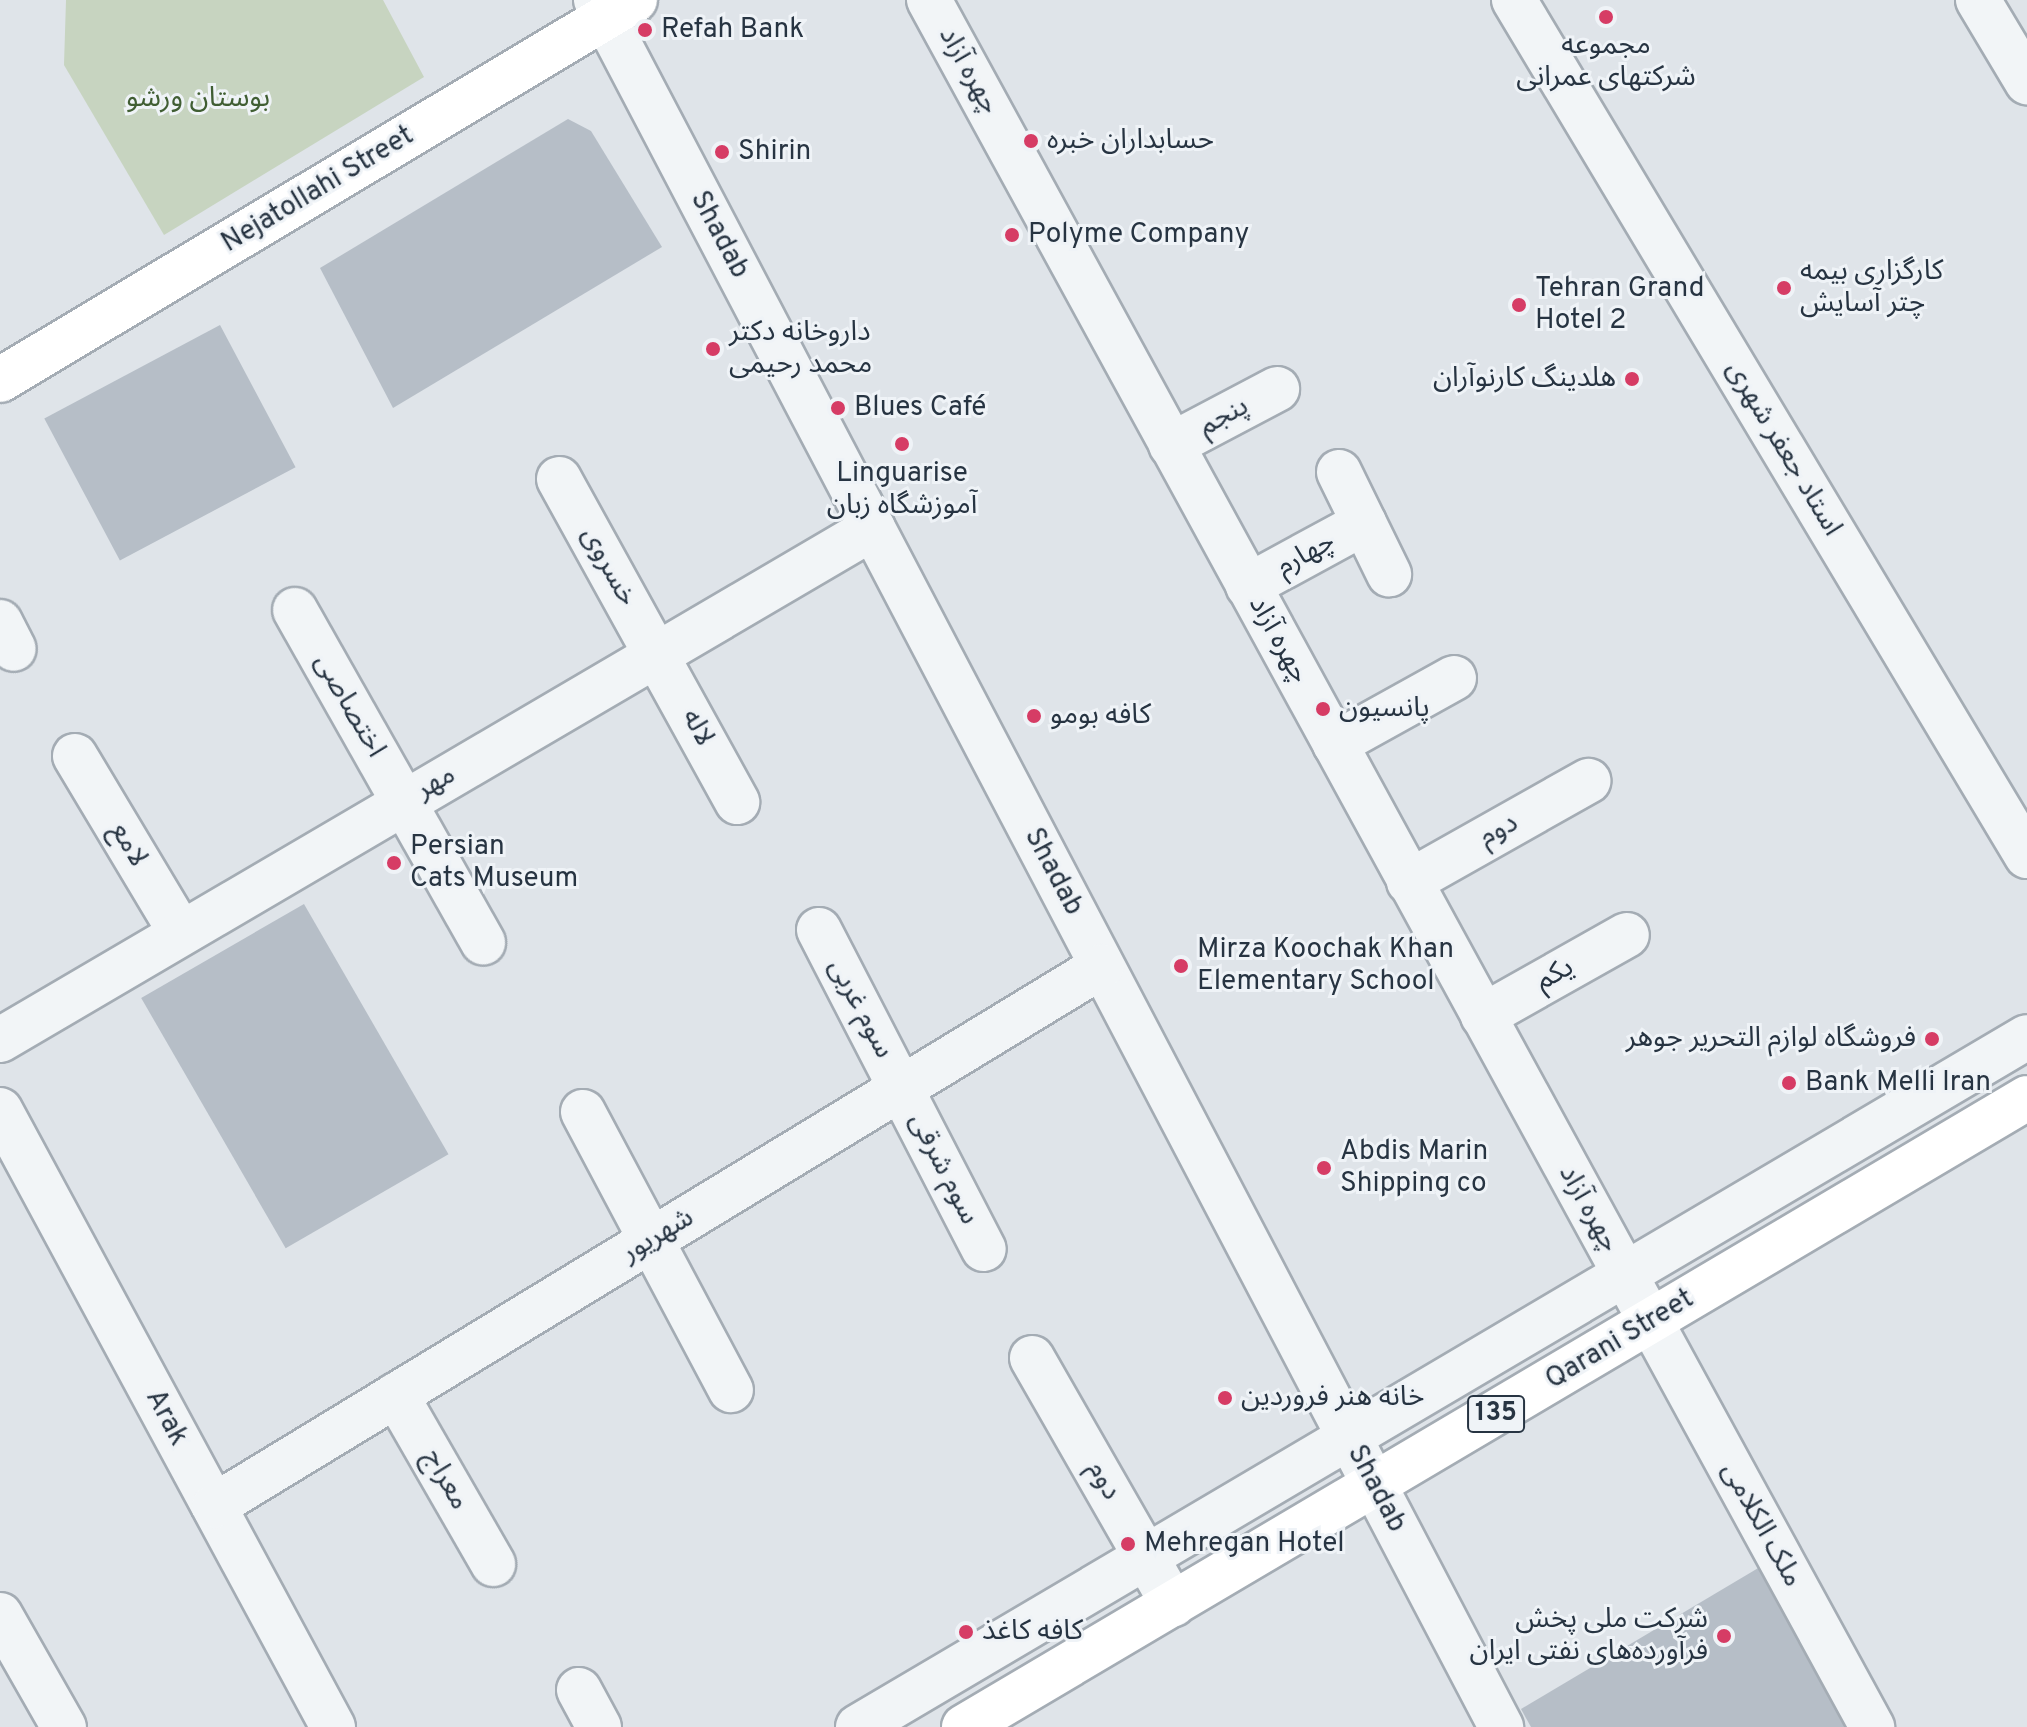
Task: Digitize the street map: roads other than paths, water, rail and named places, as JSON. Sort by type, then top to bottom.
[{"type":"main road","name":"Nejatollahi Street","points":[[0,380],[612,6]]},
{"type":"main road","name":"Qarani Street","points":[[964,1727],[2027,1098]]},
{"type":"street","name":"چهره آزاد","points":[[929,0],[1649,1323]]},
{"type":"street","name":"استاد جعفر شهری","points":[[1514,0],[2027,856]]},
{"type":"street","points":[[1978,0],[2027,82]]},
{"type":"street","name":"Shadab","points":[[612,6],[873,528],[1501,1727]]},
{"type":"street","name":"پنجم","points":[[1171,445],[1277,389]]},
{"type":"street","points":[[1339,472],[1389,574]]},
{"type":"street","name":"خسروی","points":[[559,479],[656,655]]},
{"type":"street","name":"چهارم","points":[[1248,586],[1364,523]]},
{"type":"street","name":"مهر","points":[[0,1040],[873,528]]},
{"type":"street","name":"اختصاصی","points":[[295,610],[483,942]]},
{"type":"street","name":"لاله","points":[[656,655],[737,802]]},
{"type":"street","points":[[1335,744],[1454,678]]},
{"type":"street","name":"لامع","points":[[75,756],[181,933]]},
{"type":"street","name":"دوم","points":[[1409,882],[1588,781]]},
{"type":"street","name":"سوم غربی","points":[[819,930],[902,1088]]},
{"type":"street","name":"یکم","points":[[1483,1016],[1627,935]]},
{"type":"street","name":"شهریور","points":[[214,1506],[1102,966]]},
{"type":"street","points":[[858,1727],[2027,1037]]},
{"type":"street","name":"سوم شرقی","points":[[902,1088],[984,1249]]},
{"type":"street","name":"Arak","points":[[0,1110],[333,1727]]},
{"type":"street","points":[[583,1112],[731,1390]]},
{"type":"street","name":"ملک الکلامی","points":[[1649,1323],[1872,1727]]},
{"type":"street","name":"دوم","points":[[1032,1358],[1173,1604]]},
{"type":"street","name":"معراج","points":[[396,1395],[493,1564]]},
{"type":"street","points":[[0,1615],[64,1727]]},
{"type":"place","name":"مجموعه شرکتهای عمرانی","points":[[1606,17]]},
{"type":"place","name":"Refah Bank","points":[[645,30]]},
{"type":"place","name":"حسابداران خبره","points":[[1031,141]]},
{"type":"place","name":"Shirin","points":[[722,152]]},
{"type":"place","name":"Polyme Company","points":[[1012,235]]},
{"type":"place","name":"کارگزاری بیمه چتر آسایش","points":[[1784,288]]},
{"type":"place","name":"Tehran Grand Hotel 2","points":[[1519,305]]},
{"type":"place","name":"داروخانه دکتر محمد رحیمی","points":[[713,349]]},
{"type":"place","name":"هلدینگ کارنوآران","points":[[1632,379]]},
{"type":"place","name":"Blues Café","points":[[838,408]]},
{"type":"place","name":"Linguarise آموزشگاه زبان","points":[[902,444]]},
{"type":"place","name":"پانسیون","points":[[1323,709]]},
{"type":"place","name":"کافه بومو","points":[[1034,716]]},
{"type":"place","name":"Persian Cats Museum","points":[[394,863]]},
{"type":"place","name":"Mirza Koochak Khan Elementary School","points":[[1181,966]]},
{"type":"place","name":"فروشگاه لوازم التحریر جوهر","points":[[1932,1039]]},
{"type":"place","name":"Bank Melli Iran","points":[[1789,1083]]},
{"type":"place","name":"Abdis Marin Shipping co","points":[[1324,1168]]},
{"type":"place","name":"خانه هنر فروردین","points":[[1225,1398]]},
{"type":"place","name":"Mehregan Hotel","points":[[1128,1544]]},
{"type":"place","name":"کافه کاغذ","points":[[966,1632]]},
{"type":"place","name":"شرکت ملی پخش فرآورده‌های نفتی ایران","points":[[1724,1636]]},
{"type":"park label","name":"بوستان ورشو","points":[[198,99]]}]
